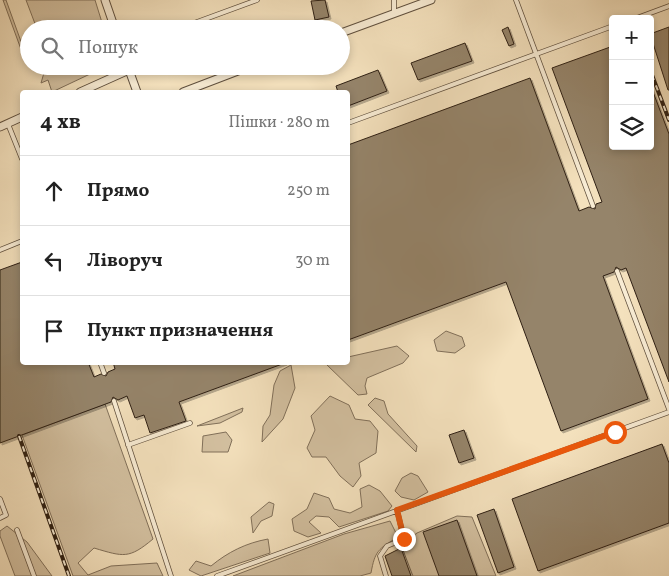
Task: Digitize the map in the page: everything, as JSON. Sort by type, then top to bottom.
[{"type":"street","points":[[105,0],[112,20]]},
{"type":"street","points":[[350,30],[431,0]]},
{"type":"street","points":[[84,90],[115,75]]},
{"type":"street","points":[[131,75],[136,90]]},
{"type":"street","points":[[188,90],[227,75]]},
{"type":"street","points":[[0,127],[20,118]]},
{"type":"lane","points":[[203,20],[257,0]]},
{"type":"lane","points":[[394,0],[394,14]]},
{"type":"lane","points":[[516,0],[593,206]]},
{"type":"lane","points":[[645,15],[669,6]]},
{"type":"lane","points":[[350,122],[609,27]]},
{"type":"lane","points":[[8,124],[20,154]]},
{"type":"lane","points":[[0,250],[20,242]]},
{"type":"lane","points":[[217,576],[669,410],[617,271]]},
{"type":"lane","points":[[101,365],[104,373]]},
{"type":"lane","points":[[114,401],[171,576]]},
{"type":"lane","points":[[128,445],[190,422]]},
{"type":"lane","points":[[0,499],[6,515],[0,518]]},
{"type":"lane","points":[[386,576],[380,556],[387,546],[404,539],[397,510]]},
{"type":"lane","points":[[17,530],[34,576]]},
{"type":"shaded area","points":[[3,0],[6,0],[20,39],[20,47]]},
{"type":"shaded area","points":[[26,0],[95,0],[101,20],[34,20]]},
{"type":"shaded area","points":[[43,75],[88,75],[56,90],[51,90],[48,80],[41,83]]},
{"type":"shaded area","points":[[446,331],[462,337],[465,346],[455,353],[437,351],[434,340]]},
{"type":"shaded area","points":[[397,346],[409,356],[403,363],[367,378],[365,386],[367,394],[358,395],[327,365],[350,365],[350,357]]},
{"type":"shaded area","points":[[291,365],[295,388],[283,419],[262,442],[263,426],[270,415],[274,385],[280,371]]},
{"type":"shaded area","points":[[330,396],[349,405],[355,419],[370,421],[378,431],[376,453],[359,463],[361,476],[353,487],[340,476],[326,457],[312,457],[307,448],[315,430],[311,416]]},
{"type":"shaded area","points":[[375,398],[384,401],[388,414],[417,446],[416,452],[368,405]]},
{"type":"shaded area","points":[[105,404],[153,539],[138,550],[126,554],[112,553],[94,548],[78,563],[88,575],[111,566],[157,563],[163,576],[73,576],[22,435]]},
{"type":"shaded area","points":[[243,408],[242,412],[220,423],[197,426]]},
{"type":"shaded area","points":[[226,432],[232,440],[228,452],[202,452],[203,436]]},
{"type":"shaded area","points":[[411,473],[418,476],[428,492],[414,500],[401,497],[395,491],[402,478]]},
{"type":"shaded area","points":[[369,485],[380,491],[392,506],[388,511],[339,527],[329,517],[316,516],[309,522],[321,533],[308,537],[294,531],[292,519],[307,509],[314,493],[329,498],[334,509],[350,513],[362,507],[360,489]]},
{"type":"shaded area","points":[[269,502],[274,504],[272,516],[261,521],[253,533],[251,517]]},
{"type":"shaded area","points":[[457,516],[472,517],[496,576],[413,576],[401,545],[417,533]]},
{"type":"shaded area","points":[[390,521],[398,537],[378,551],[371,573],[360,576],[233,576],[344,534]]},
{"type":"shaded area","points":[[7,526],[27,542],[52,576],[15,576],[0,536],[0,531]]},
{"type":"shaded area","points":[[268,539],[270,553],[201,576],[189,570],[196,561],[211,566],[224,556],[238,549]]},
{"type":"building","points":[[325,0],[329,17],[315,20],[311,1]]},
{"type":"building","points":[[508,27],[514,44],[509,46],[502,30]]},
{"type":"building","points":[[669,27],[669,90],[654,46],[654,33]]},
{"type":"building","points":[[465,43],[472,61],[418,80],[411,63]]},
{"type":"building","points":[[609,47],[609,150],[654,150],[654,95],[669,134],[669,382],[626,268],[621,270],[616,267],[614,272],[603,276],[648,399],[561,431],[506,282],[350,339],[350,144],[530,78],[579,211],[589,207],[595,209],[596,204],[602,202],[552,68]]},
{"type":"building","points":[[378,70],[387,91],[350,105],[350,90],[337,90],[336,86]]},
{"type":"building","points":[[20,263],[20,365],[89,365],[94,377],[101,374],[106,376],[108,372],[115,369],[114,365],[280,365],[179,402],[186,421],[150,433],[144,415],[135,418],[127,396],[118,400],[113,397],[111,402],[0,443],[0,270]]},
{"type":"building","points":[[464,430],[474,458],[459,463],[449,435]]},
{"type":"building","points":[[662,444],[669,463],[669,523],[538,571],[512,499]]},
{"type":"building","points":[[494,509],[514,567],[498,573],[477,515]]},
{"type":"building","points":[[457,520],[477,576],[439,576],[423,532]]},
{"type":"building","points":[[401,548],[411,576],[392,576],[385,556]]},
{"type":"railway","points":[[654,80],[669,120]]},
{"type":"railway","points":[[19,436],[69,576]]},
{"type":"route","points":[[404,539],[397,510],[615,432]]}]
